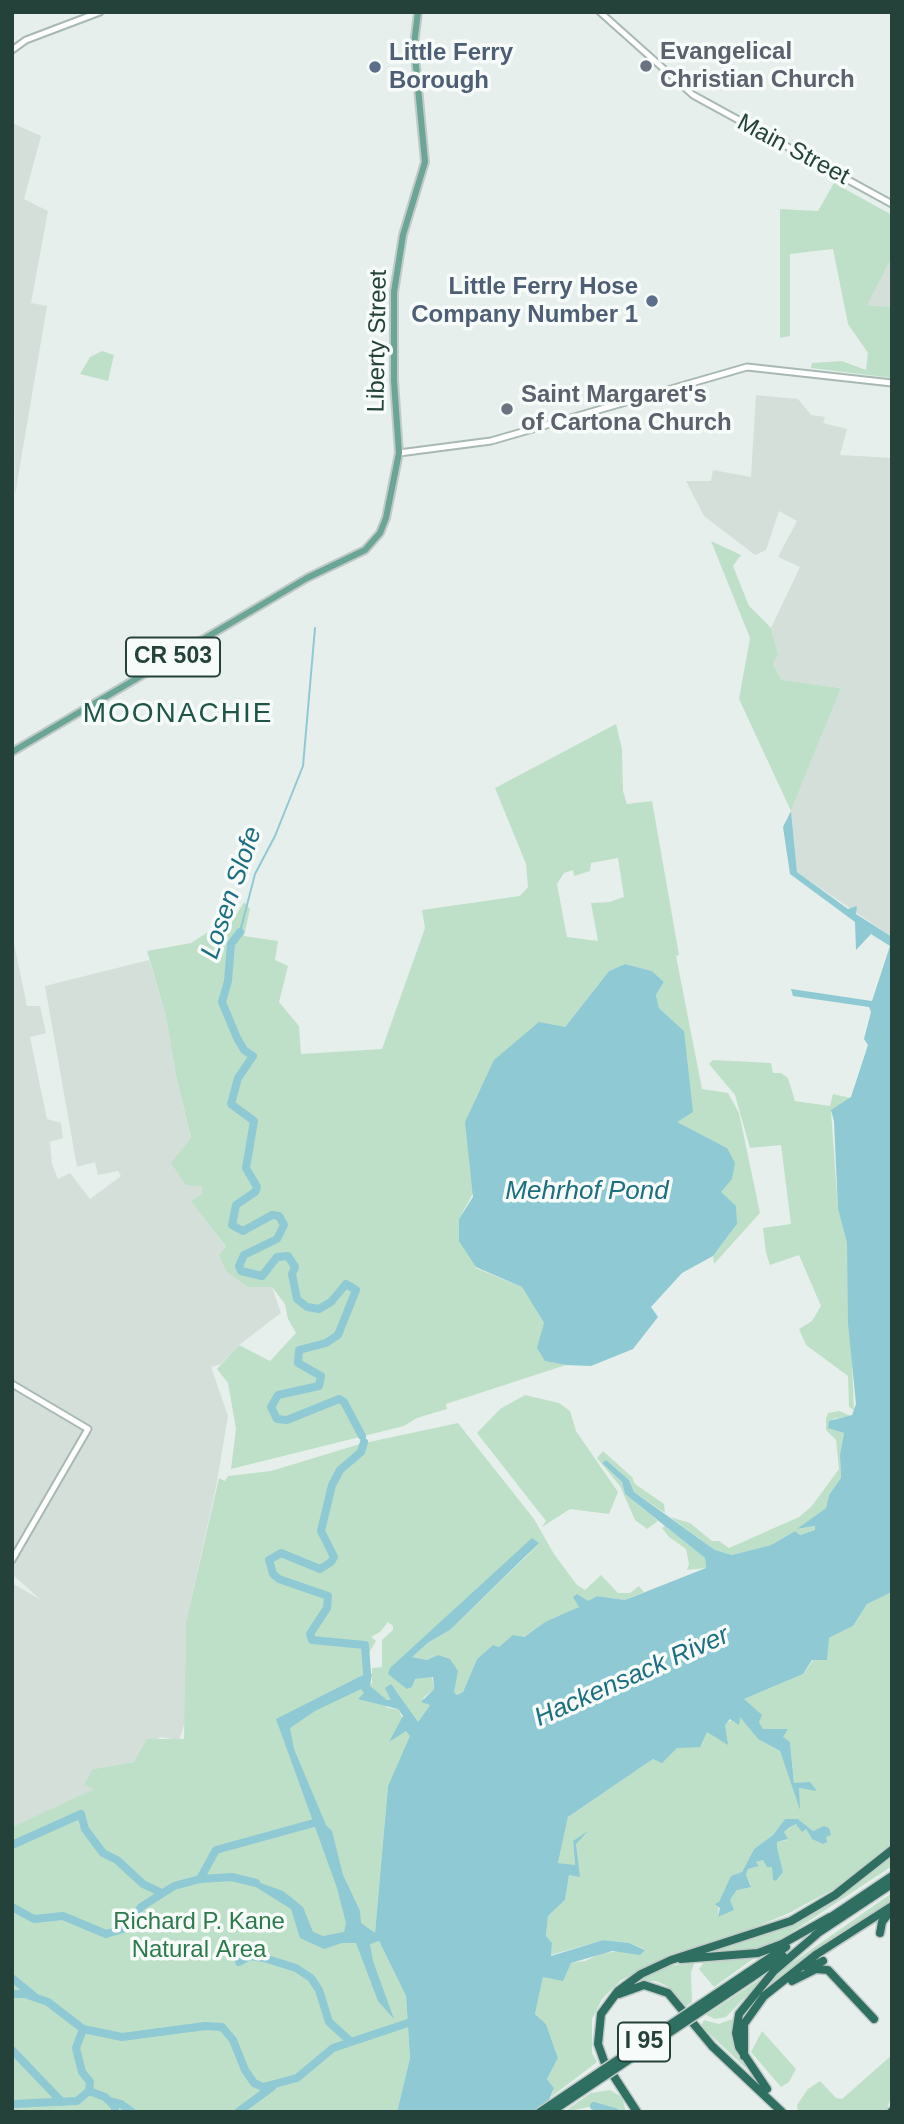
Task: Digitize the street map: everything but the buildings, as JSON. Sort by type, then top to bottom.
[{"type":"highway","points":[[637,2112],[602,2057],[597,2039],[601,2014],[611,1999],[630,1981],[660,1965],[791,1921],[844,1889],[892,1850]]},
{"type":"highway","name":"I 95","points":[[551,2112],[892,1876]]},
{"type":"highway","name":"I 95","points":[[540,2112],[892,1885]]},
{"type":"highway","points":[[744,2056],[743,2027],[759,2001],[817,1954],[892,1907]]},
{"type":"highway","points":[[880,1933],[882,1922],[892,1907]]},
{"type":"highway","points":[[660,1965],[683,1959],[758,1953],[786,1942],[830,1917]]},
{"type":"highway","points":[[782,2112],[744,2056],[736,2033],[742,2008],[774,1971],[817,1934]]},
{"type":"highway","points":[[759,2001],[823,1961]]},
{"type":"highway","points":[[792,1981],[814,1970],[828,1970],[874,2019]]},
{"type":"highway","points":[[611,1999],[627,1989],[644,1985],[668,1993],[712,2046],[782,2112]]},
{"type":"highway","points":[[617,2081],[631,2112]]},
{"type":"main road","name":"Liberty Street","points":[[12,752],[335,564],[365,550],[380,533],[386,518],[399,453],[394,381],[394,292],[403,235],[425,162],[414,45],[418,12]]},
{"type":"street","points":[[12,50],[26,40],[100,12]]},
{"type":"street","name":"Main Street","points":[[600,12],[693,95],[892,204]]},
{"type":"street","points":[[399,453],[491,440],[747,367],[892,383]]},
{"type":"street","points":[[12,1384],[88,1429],[12,1560]]},
{"type":"shaded area","points":[[12,123],[41,136],[24,199],[48,211],[31,303],[47,306],[15,495]]},
{"type":"shaded area","points":[[892,257],[892,307],[866,305]]},
{"type":"shaded area","points":[[756,395],[798,399],[811,415],[825,417],[823,423],[847,429],[840,455],[892,458],[892,937],[797,872],[791,811],[841,688],[782,680],[773,664],[778,654],[771,628],[800,567],[778,557],[797,521],[779,511],[766,550],[755,555],[704,516],[686,481],[711,481],[713,470],[751,477]]},
{"type":"shaded area","points":[[12,934],[27,1006],[40,1006],[46,1033],[30,1037],[47,1119],[61,1123],[63,1138],[50,1142],[52,1164],[58,1179],[70,1173],[90,1199],[121,1176],[118,1171],[98,1175],[95,1162],[77,1167],[45,986],[149,960],[166,1017],[176,1076],[202,1185],[202,1194],[192,1201],[226,1248],[248,1287],[272,1287],[281,1313],[239,1345],[221,1364],[211,1367],[228,1416],[216,1487],[186,1622],[185,1722],[179,1740],[160,1737],[134,1762],[93,1769],[95,1789],[12,1827],[12,1583],[41,1600],[12,1574]]},
{"type":"green space","points":[[834,183],[892,215],[892,257],[867,305],[892,307],[892,378],[811,368],[812,363],[842,361],[866,370],[868,353],[848,324],[833,249],[790,254],[790,336],[780,338],[780,209],[818,211]]},
{"type":"green space","points":[[102,351],[114,355],[108,381],[80,374],[90,357]]},
{"type":"green space","points":[[711,541],[741,555],[733,566],[749,606],[771,628],[778,654],[773,664],[782,680],[841,688],[791,811],[739,699],[750,638]]},
{"type":"green space","points":[[616,724],[622,749],[623,791],[627,804],[652,801],[679,955],[676,956],[702,1089],[728,1093],[739,1113],[760,1213],[714,1264],[713,1256],[737,1224],[721,1192],[727,1148],[676,1122],[684,1031],[659,1008],[656,995],[664,982],[652,971],[625,964],[609,971],[564,1028],[459,1219],[476,1268],[522,1287],[544,1323],[546,1361],[566,1365],[446,1404],[447,1409],[417,1418],[404,1426],[231,1469],[236,1429],[228,1383],[217,1369],[239,1345],[270,1361],[296,1333],[288,1319],[285,1304],[272,1287],[248,1287],[227,1272],[219,1255],[226,1247],[191,1201],[202,1194],[202,1186],[186,1185],[171,1163],[191,1138],[176,1076],[166,1017],[147,951],[191,943],[208,932],[225,933],[244,902],[250,909],[244,936],[278,941],[275,960],[288,966],[279,1002],[299,1026],[301,1054],[382,1049],[425,928],[422,910],[520,896],[528,887],[526,864],[495,788]],"holes":[[[618,858],[624,897],[609,902],[591,903],[598,941],[567,937],[557,884],[564,873],[573,870],[574,876],[590,871],[591,863]]]},
{"type":"green space","points":[[713,1060],[771,1063],[773,1073],[781,1073],[788,1078],[795,1101],[830,1106],[833,1094],[851,1098],[831,1111],[838,1209],[847,1243],[854,1410],[849,1407],[848,1376],[806,1345],[799,1329],[812,1321],[821,1306],[799,1255],[770,1265],[766,1253],[763,1228],[791,1224],[781,1145],[750,1148],[735,1095],[709,1064]]},
{"type":"green space","points":[[525,1395],[559,1403],[570,1411],[576,1431],[618,1492],[609,1514],[570,1509],[542,1527],[546,1521],[477,1433],[500,1409]]},
{"type":"green space","points":[[839,1411],[851,1416],[833,1419],[833,1429],[844,1433],[840,1455],[841,1478],[829,1495],[826,1508],[798,1529],[816,1526],[815,1530],[800,1535],[795,1531],[771,1545],[732,1555],[715,1550],[670,1517],[690,1523],[712,1541],[719,1541],[729,1548],[799,1517],[811,1507],[839,1469],[836,1440],[826,1430],[826,1418],[828,1413]]},
{"type":"green space","name":"Richard P. Kane Natural Area","points":[[458,1423],[534,1519],[554,1554],[577,1585],[585,1590],[601,1575],[618,1593],[630,1593],[639,1586],[644,1592],[625,1600],[597,1596],[565,1615],[545,1622],[523,1637],[499,1647],[493,1645],[477,1659],[463,1692],[457,1695],[454,1693],[455,1674],[438,1655],[427,1660],[412,1657],[429,1642],[450,1630],[539,1544],[390,1676],[413,1682],[415,1679],[432,1677],[434,1689],[423,1698],[430,1705],[417,1723],[396,1691],[391,1701],[369,1686],[372,1683],[372,1668],[382,1667],[382,1640],[393,1630],[393,1626],[388,1622],[380,1632],[371,1637],[376,1641],[367,1656],[362,1689],[388,1708],[398,1709],[411,1736],[388,1786],[375,1933],[406,1996],[410,2058],[397,2112],[12,2112],[12,1827],[94,1789],[84,1785],[93,1769],[134,1762],[147,1739],[184,1739],[186,1622],[219,1478],[225,1481],[228,1476],[271,1471],[360,1444]]},
{"type":"green space","points":[[603,1451],[632,1477],[635,1484],[664,1504],[665,1513],[634,1492],[629,1480],[606,1460],[602,1463],[622,1482],[625,1494],[658,1521],[647,1529],[635,1520],[620,1486],[597,1458]]},
{"type":"green space","points":[[665,1526],[705,1558],[706,1568],[687,1570],[689,1564],[686,1549],[669,1537],[662,1528]]},
{"type":"green space","points":[[892,1592],[892,1844],[836,1888],[789,1913],[744,1932],[669,1955],[621,1980],[602,1999],[592,2019],[592,2053],[597,2062],[551,2097],[554,2088],[547,2079],[558,2058],[546,2024],[535,2014],[543,1977],[564,1975],[571,1963],[585,1961],[602,1953],[645,1949],[629,1943],[603,1940],[551,1955],[552,1943],[546,1936],[548,1916],[565,1900],[569,1875],[579,1876],[576,1844],[573,1841],[575,1866],[558,1863],[568,1817],[653,1759],[740,1716],[758,1739],[780,1751],[799,1806],[799,1788],[817,1790],[794,1783],[790,1742],[763,1729],[744,1699],[803,1674],[829,1638],[853,1626],[867,1604]],"holes":[[[785,1819],[798,1819],[813,1831],[818,1829],[812,1839],[806,1829],[796,1824],[784,1832],[787,1840],[777,1842],[783,1872],[776,1881],[773,1880],[773,1867],[763,1860],[755,1862],[759,1866],[748,1869],[746,1876],[751,1885],[737,1890],[730,1900],[732,1907],[718,1917],[719,1902],[742,1872],[754,1849],[773,1835]]]},
{"type":"green space","points":[[892,1853],[892,1866],[783,1938],[757,1949],[695,1954],[786,1926]]},
{"type":"green space","points":[[892,1893],[892,1903],[786,1974],[745,2012],[779,1972]]},
{"type":"green space","points":[[757,1956],[714,1987],[699,1969],[704,1962]]},
{"type":"green space","points":[[695,1961],[691,1973],[692,2002],[686,2006],[667,1986],[656,1981],[632,1982],[656,1969]]},
{"type":"green space","points":[[768,1974],[726,2017],[715,2019],[706,2015]]},
{"type":"green space","points":[[735,2018],[735,2050],[749,2071],[701,2026],[704,2020],[719,2024]]},
{"type":"green space","points":[[762,2031],[796,2069],[789,2082],[781,2087],[751,2052]]},
{"type":"green space","points":[[892,2055],[892,2094],[886,2112],[798,2112],[797,2105],[808,2089],[820,2081],[836,2098],[842,2099]]},
{"type":"green space","points":[[610,2090],[622,2097],[626,2112],[592,2112],[594,2106],[564,2112],[591,2093]]},
{"type":"water","name":"Hackensack River","points":[[791,811],[797,872],[848,909],[857,906],[856,914],[892,937],[892,1592],[867,1604],[853,1626],[829,1638],[827,1660],[812,1660],[803,1674],[744,1699],[762,1715],[759,1722],[763,1729],[788,1729],[783,1737],[790,1742],[794,1783],[810,1782],[817,1791],[799,1788],[800,1810],[780,1751],[758,1739],[740,1717],[739,1725],[730,1719],[725,1725],[728,1745],[707,1732],[700,1747],[677,1748],[662,1763],[653,1759],[568,1817],[558,1863],[575,1865],[573,1841],[588,1831],[576,1844],[580,1877],[569,1875],[565,1900],[548,1916],[546,1936],[552,1943],[551,1956],[603,1940],[629,1943],[645,1950],[640,1955],[612,1951],[571,1963],[563,1981],[543,1977],[535,2014],[546,2024],[558,2058],[547,2079],[554,2088],[544,2112],[397,2112],[410,2058],[406,1996],[379,1941],[370,1944],[373,1961],[394,2019],[378,2001],[356,1943],[342,1943],[324,1949],[300,1938],[291,1909],[235,1874],[283,1891],[303,1907],[313,1932],[323,1936],[344,1932],[346,1923],[337,1888],[276,1719],[367,1673],[372,1674],[370,1686],[387,1700],[391,1700],[385,1688],[391,1684],[418,1722],[430,1705],[421,1702],[434,1689],[433,1677],[415,1679],[412,1687],[407,1689],[388,1674],[390,1668],[532,1538],[539,1543],[450,1630],[429,1642],[412,1657],[427,1660],[438,1655],[450,1659],[458,1671],[454,1692],[457,1695],[463,1692],[477,1659],[493,1645],[499,1647],[513,1635],[524,1637],[545,1622],[579,1607],[573,1597],[577,1594],[588,1601],[597,1596],[625,1600],[706,1568],[705,1558],[625,1494],[622,1482],[602,1463],[606,1460],[629,1480],[634,1492],[715,1550],[732,1555],[771,1545],[795,1531],[800,1535],[815,1530],[815,1526],[797,1529],[826,1508],[829,1495],[841,1478],[840,1455],[844,1433],[828,1428],[829,1421],[852,1415],[856,1404],[848,1323],[847,1243],[838,1209],[834,1121],[831,1110],[851,1097],[868,1045],[864,1039],[871,1012],[869,1007],[793,996],[791,989],[872,1001],[890,946],[871,934],[856,950],[855,922],[790,874],[783,827]],"holes":[[[361,1689],[364,1693],[358,1699],[398,1709],[403,1716],[389,1742],[406,1731],[410,1736],[388,1786],[375,1933],[361,1923],[360,1911],[343,1875],[332,1831],[326,1825],[294,1749],[290,1728],[315,1711]]]},
{"type":"water","name":"Mehrhof Pond","points":[[625,964],[652,971],[664,982],[656,995],[659,1008],[684,1031],[693,1112],[677,1122],[727,1148],[735,1163],[732,1179],[721,1192],[736,1206],[737,1224],[713,1256],[682,1273],[651,1307],[658,1317],[633,1349],[591,1366],[566,1365],[545,1361],[537,1348],[544,1323],[522,1287],[476,1267],[459,1241],[459,1219],[473,1197],[465,1122],[494,1060],[539,1022],[565,1027],[609,971]]},
{"type":"water","points":[[785,1819],[798,1819],[813,1831],[824,1826],[829,1828],[831,1835],[826,1837],[827,1842],[823,1844],[812,1839],[806,1829],[802,1832],[796,1824],[789,1828],[784,1832],[788,1839],[777,1842],[783,1872],[776,1881],[773,1880],[772,1867],[767,1867],[763,1860],[756,1862],[759,1866],[748,1869],[746,1875],[751,1887],[737,1890],[730,1900],[734,1910],[718,1917],[720,1908],[715,1904],[719,1902],[731,1876],[742,1872],[754,1849],[773,1835]]},
{"type":"waterway","name":"Losen Slofe","points":[[240,932],[255,874],[275,836],[303,766],[315,628]]},
{"type":"waterway","name":"Losen Slofe","points":[[240,932],[231,944],[228,981],[222,1002],[237,1038],[244,1050],[253,1056],[238,1078],[231,1104],[254,1121],[246,1168],[257,1187],[255,1192],[236,1205],[232,1225],[243,1231],[272,1215],[279,1216],[284,1225],[277,1239],[244,1255],[239,1266],[241,1271],[262,1276],[277,1257],[288,1256],[295,1267],[292,1274],[297,1299],[307,1307],[319,1309],[331,1302],[346,1284],[356,1290],[338,1335],[326,1343],[299,1350],[298,1363],[321,1376],[319,1386],[278,1395],[271,1407],[277,1419],[287,1420],[339,1399],[344,1402],[362,1436]]},
{"type":"waterway","name":"Losen Slofe","points":[[364,1442],[361,1452],[340,1470],[332,1485],[321,1531],[334,1557],[331,1562],[320,1569],[281,1553],[269,1560],[273,1574],[279,1579],[328,1596],[327,1608],[310,1634],[312,1640],[365,1645],[367,1673]]},
{"type":"waterway","points":[[12,1845],[81,1814],[85,1829],[103,1853],[117,1860],[143,1884],[162,1893]]},
{"type":"waterway","points":[[200,1879],[216,1850],[314,1823]]},
{"type":"waterway","points":[[12,1907],[34,1919],[63,1916],[106,1934],[126,1928],[141,1907],[174,1886],[200,1879],[232,1877],[256,1883]]},
{"type":"waterway","points":[[239,1962],[250,1956],[264,1958],[296,1968],[311,1978],[319,1990],[329,2022],[350,2041]]},
{"type":"waterway","points":[[12,1978],[34,1996]]},
{"type":"waterway","points":[[12,1994],[25,1994],[48,2002],[83,2029],[122,2037],[205,2026],[222,2027],[233,2040],[245,2070],[254,2083],[263,2087],[297,2078],[333,2048],[408,2023]]},
{"type":"waterway","points":[[12,2104],[77,2101],[89,2091],[90,2082],[82,2072],[76,2048],[83,2029]]},
{"type":"waterway","points":[[12,2050],[62,2102]]},
{"type":"waterway","points":[[238,2112],[272,2087]]},
{"type":"waterway","points":[[89,2091],[105,2097],[115,2107],[115,2112]]},
{"type":"waterway","points":[[110,2101],[121,2104],[132,2112]]},
{"type":"waterway","points":[[594,2106],[615,2112]]},
{"type":"place","name":"Evangelical Christian Church","points":[[646,66]]},
{"type":"place","name":"Little Ferry Borough","points":[[375,67]]},
{"type":"place","name":"Little Ferry Hose Company Number 1","points":[[652,301]]},
{"type":"place","name":"Saint Margaret's of Cartona Church","points":[[507,409]]},
{"type":"district","name":"MOONACHIE","points":[[178,714]]}]
